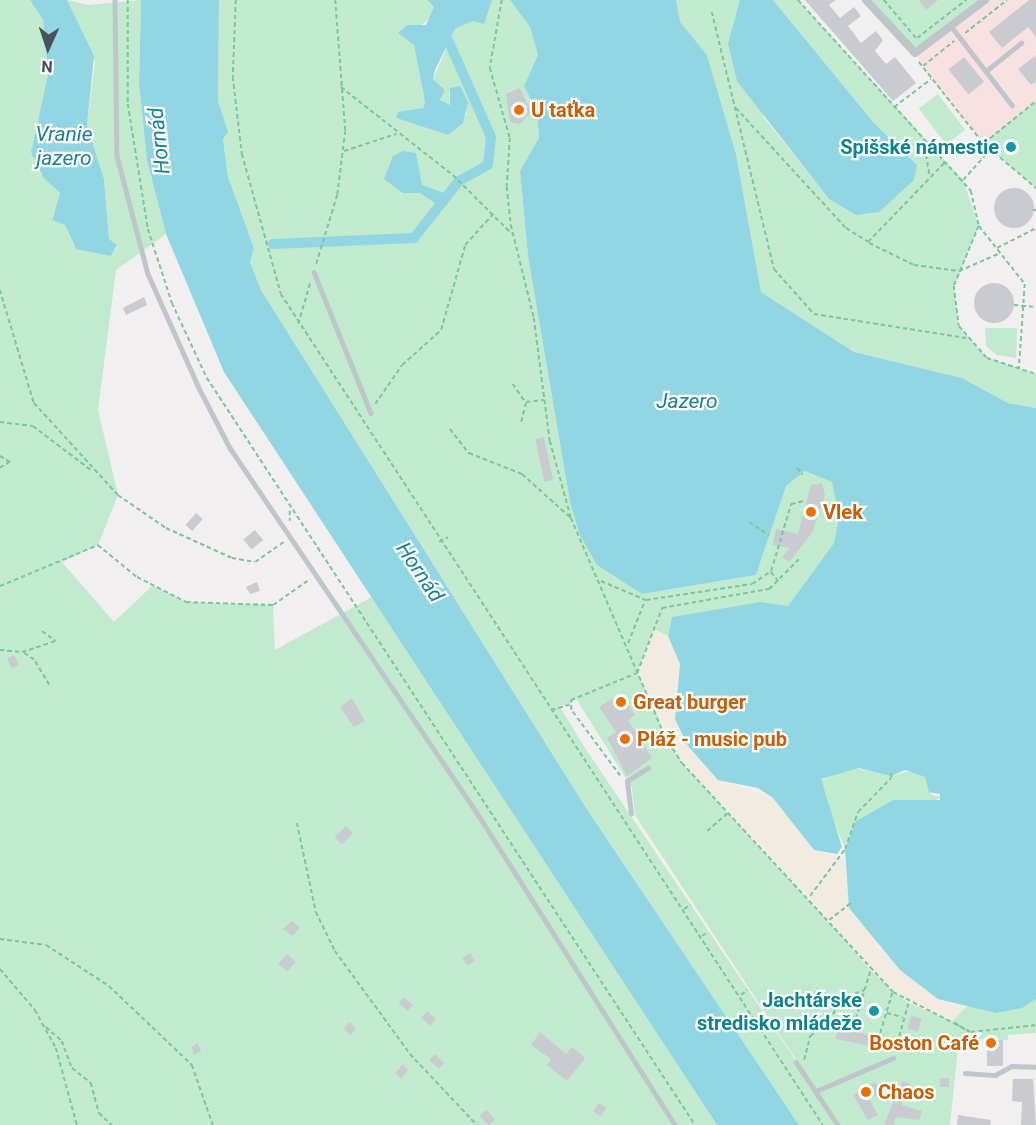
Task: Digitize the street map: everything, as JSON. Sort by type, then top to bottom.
[{"type":"street","points":[[867,0],[915,53],[985,0]]},
{"type":"lane","points":[[115,0],[117,156],[148,274],[170,330],[230,448],[317,573],[675,1125]]},
{"type":"lane","points":[[951,26],[1012,105]]},
{"type":"lane","points":[[986,71],[1021,43]]},
{"type":"lane","points":[[314,272],[371,414]]},
{"type":"lane","points":[[631,814],[627,786],[648,768]]},
{"type":"lane","points":[[816,1091],[893,1058]]},
{"type":"lane","points":[[796,1062],[838,1125]]},
{"type":"lane","points":[[965,1073],[995,1075],[1012,1066],[1036,1067]]},
{"type":"path","points":[[128,0],[128,104],[156,255],[207,378],[290,510],[695,1125]]},
{"type":"path","points":[[236,0],[233,77],[242,154],[271,273],[297,325],[824,1125]]},
{"type":"path","points":[[297,325],[324,237],[343,152],[335,0]]},
{"type":"path","points":[[502,0],[490,68],[510,138],[507,187],[513,235],[534,318],[545,400],[571,518],[628,644],[637,673],[682,764],[810,897],[870,971],[893,992],[908,1003],[954,1022],[971,1032],[1036,1025]]},
{"type":"path","points":[[798,0],[894,108],[963,180],[979,226],[1025,284],[1019,370]]},
{"type":"path","points":[[884,0],[917,39],[966,0]]},
{"type":"path","points":[[712,12],[774,269],[814,314],[966,338]]},
{"type":"path","points":[[922,67],[983,143],[1036,188]]},
{"type":"path","points":[[894,108],[931,79]]},
{"type":"path","points":[[341,87],[453,175],[513,235]]},
{"type":"path","points":[[983,143],[1036,101]]},
{"type":"path","points":[[736,107],[846,228],[868,242],[914,265],[959,271],[1000,253]]},
{"type":"path","points":[[343,152],[397,133]]},
{"type":"path","points":[[924,140],[930,177]]},
{"type":"path","points":[[963,180],[990,150]]},
{"type":"path","points":[[868,242],[945,162]]},
{"type":"path","points":[[371,414],[402,364],[441,330],[465,245],[493,214]]},
{"type":"path","points":[[979,226],[959,271],[955,312],[966,338],[987,357],[1036,374]]},
{"type":"path","points":[[996,248],[1036,228]]},
{"type":"path","points":[[0,291],[34,403],[96,474],[118,495],[166,528],[232,558],[255,562],[290,532],[290,510]]},
{"type":"path","points":[[1014,305],[1036,307]]},
{"type":"path","points":[[513,384],[525,402],[521,422]]},
{"type":"path","points":[[525,402],[545,400]]},
{"type":"path","points":[[0,422],[33,426],[96,474]]},
{"type":"path","points":[[450,429],[469,453],[522,474],[571,518]]},
{"type":"path","points":[[0,456],[10,462],[0,468]]},
{"type":"path","points":[[797,468],[802,475]]},
{"type":"path","points":[[601,581],[645,600],[752,584],[771,571],[791,504],[804,501]]},
{"type":"path","points":[[749,522],[769,535]]},
{"type":"path","points":[[439,543],[448,537]]},
{"type":"path","points":[[0,586],[98,545],[136,577],[186,602],[273,604],[317,573]]},
{"type":"path","points":[[550,710],[570,705],[574,697],[637,673],[662,608],[769,589],[779,582],[801,557]]},
{"type":"path","points":[[771,571],[779,582]]},
{"type":"path","points":[[628,644],[645,600]]},
{"type":"path","points":[[0,650],[22,652],[56,641],[42,631]]},
{"type":"path","points":[[22,652],[49,685]]},
{"type":"path","points":[[570,705],[627,786]]},
{"type":"path","points":[[810,897],[844,849],[858,812],[891,778],[891,771]]},
{"type":"path","points":[[707,831],[729,812]]},
{"type":"path","points":[[297,823],[316,912],[335,951],[410,1054],[477,1125]]},
{"type":"path","points":[[829,920],[852,902]]},
{"type":"path","points":[[683,910],[691,905]]},
{"type":"path","points":[[700,937],[708,932]]},
{"type":"path","points":[[0,939],[46,945],[109,986],[192,1065],[213,1125]]},
{"type":"path","points":[[0,969],[43,1024],[56,1048],[77,1125]]},
{"type":"path","points":[[853,1026],[870,971]]},
{"type":"path","points":[[739,996],[747,990]]},
{"type":"path","points":[[808,1079],[805,1045],[829,1021],[841,999],[864,990]]},
{"type":"path","points":[[880,1033],[893,992]]},
{"type":"path","points":[[893,1058],[908,1003]]},
{"type":"path","points":[[886,1013],[904,1018]]},
{"type":"path","points":[[43,1024],[62,1041],[72,1068],[91,1083],[99,1113],[112,1125]]},
{"type":"shaded area","points":[[985,0],[1036,0],[1036,101],[983,143],[919,64],[918,51]]},
{"type":"green space","points":[[0,0],[30,0],[43,20],[48,74],[32,146],[39,172],[60,193],[52,217],[65,225],[74,246],[111,256],[117,247],[109,239],[104,179],[87,125],[95,62],[67,0],[88,5],[141,0],[139,84],[147,160],[166,234],[116,270],[98,410],[118,495],[98,545],[62,562],[114,622],[153,585],[186,602],[273,605],[275,650],[372,597],[717,1125],[0,1125]]},
{"type":"green space","points":[[219,0],[427,0],[434,7],[431,17],[406,38],[414,45],[425,102],[423,108],[396,118],[448,135],[467,114],[449,92],[450,105],[440,100],[445,90],[433,79],[455,29],[473,21],[492,0],[510,0],[530,27],[538,55],[524,86],[537,112],[539,139],[520,171],[528,256],[570,502],[628,583],[642,594],[756,575],[786,486],[805,471],[833,482],[839,517],[834,543],[788,606],[672,617],[668,636],[654,629],[641,669],[665,736],[682,763],[893,992],[952,1021],[969,1004],[1014,1009],[1036,999],[1036,1033],[1008,1035],[1008,1040],[959,1039],[950,1125],[799,1125],[588,811],[261,290],[250,262],[254,248],[228,177],[218,101]],"holes":[[[575,697],[632,788],[635,815],[833,1116],[585,748],[559,705],[570,705]],[[839,1028],[891,1040],[888,1050],[835,1039]]]},
{"type":"green space","points":[[676,0],[740,0],[763,116],[829,199],[856,215],[917,165],[874,123],[773,0],[798,0],[963,180],[979,226],[954,286],[959,326],[986,357],[1036,374],[1036,408],[1008,403],[962,378],[854,352],[761,292],[736,154],[707,55],[679,22]]},
{"type":"green space","points":[[866,0],[985,0],[918,51]]},
{"type":"green space","points":[[938,94],[965,130],[946,144],[919,108]]},
{"type":"green space","name":"Spišské námestie","points":[[1036,101],[1036,188],[983,143]]},
{"type":"green space","points":[[985,328],[1017,328],[1016,358],[997,355],[986,346]]},
{"type":"green space","points":[[853,768],[895,775],[910,771],[925,777],[932,795],[942,797],[930,803],[893,800],[856,821],[845,849],[818,781]]},
{"type":"sand","points":[[654,629],[668,636],[680,664],[675,719],[735,785],[773,798],[814,850],[844,859],[850,911],[867,924],[879,948],[925,990],[953,1004],[969,1004],[952,1021],[908,1003],[871,971],[810,897],[682,763],[637,673]]},
{"type":"water","name":"Vranie jazero","points":[[30,0],[67,0],[94,56],[87,125],[104,179],[109,239],[117,245],[111,256],[76,249],[65,225],[52,220],[60,193],[43,177],[31,152],[48,74],[43,20]]},
{"type":"water","name":"Hornád","points":[[141,0],[219,0],[218,101],[228,132],[223,139],[228,177],[254,248],[250,262],[261,290],[588,811],[799,1125],[717,1125],[224,372],[166,234],[147,160],[139,84]]},
{"type":"water","points":[[427,0],[492,0],[484,24],[473,21],[455,29],[435,70],[433,79],[445,90],[440,100],[450,105],[450,88],[460,86],[468,102],[463,123],[448,135],[396,118],[398,112],[423,108],[425,102],[414,45],[398,33],[407,25],[426,25],[434,7]]},
{"type":"water","name":"Jazero","points":[[510,0],[676,0],[680,22],[707,55],[736,154],[761,292],[854,352],[962,378],[1008,403],[1036,408],[1036,999],[1022,1008],[996,1013],[938,999],[900,970],[849,908],[845,849],[856,821],[893,800],[940,800],[940,794],[929,792],[925,777],[905,770],[891,776],[859,768],[821,779],[842,847],[837,854],[814,850],[773,798],[758,788],[718,780],[688,746],[675,719],[680,664],[668,636],[672,617],[761,602],[788,606],[834,543],[839,517],[832,482],[805,471],[786,486],[756,575],[642,594],[597,565],[580,535],[570,502],[528,256],[520,171],[539,138],[537,112],[524,86],[538,55],[530,27]]},
{"type":"water","points":[[740,0],[773,0],[874,123],[917,165],[914,180],[879,212],[856,215],[829,199],[737,81],[728,44]]},
{"type":"water","points":[[403,151],[416,153],[422,185],[446,194],[438,205],[420,193],[403,193],[384,179],[393,156]]},
{"type":"building","points":[[805,0],[836,0],[829,5],[840,18],[854,7],[861,16],[848,26],[861,43],[876,31],[883,40],[875,51],[886,64],[895,57],[916,83],[893,101]]},
{"type":"building","points":[[919,0],[938,0],[926,10]]},
{"type":"building","points":[[1029,0],[1036,0],[1036,37],[1028,27],[1002,48],[989,32]]},
{"type":"building","points":[[1036,55],[1036,81],[1031,85],[1018,69]]},
{"type":"building","points":[[964,57],[984,82],[969,94],[948,70]]},
{"type":"building","points":[[520,88],[531,112],[520,124],[510,122],[506,94]]},
{"type":"building","points":[[1014,188],[1022,189],[1028,194],[1033,200],[1033,216],[1028,222],[1022,227],[1014,228],[1006,227],[1000,222],[995,216],[994,208],[995,200],[1000,194],[1006,189]]},
{"type":"building","points":[[994,283],[1002,284],[1008,289],[1013,295],[1013,311],[1008,317],[1002,322],[994,323],[986,322],[980,317],[975,311],[974,303],[975,295],[980,289],[986,284]]},
{"type":"building","points":[[144,297],[147,305],[126,315],[123,308]]},
{"type":"building","points":[[544,437],[553,480],[544,482],[535,439]]},
{"type":"building","points":[[822,483],[825,495],[812,533],[789,562],[782,557],[790,548],[773,545],[776,529],[798,534],[811,485]]},
{"type":"building","points":[[196,513],[203,519],[192,531],[186,525]]},
{"type":"building","points":[[255,530],[263,540],[252,550],[243,539]]},
{"type":"building","points":[[257,582],[260,591],[250,594],[246,587]]},
{"type":"building","points":[[14,655],[19,665],[12,668],[7,659]]},
{"type":"building","points":[[621,693],[635,715],[628,720],[652,758],[627,776],[607,738],[616,732],[599,707]]},
{"type":"building","points":[[352,698],[365,721],[354,727],[340,707]]},
{"type":"building","points":[[346,826],[353,833],[342,844],[335,837]]},
{"type":"building","points":[[292,921],[300,927],[293,936],[283,929]]},
{"type":"building","points":[[470,953],[475,961],[467,965],[462,958]]},
{"type":"building","points":[[287,954],[296,962],[287,972],[278,964]]},
{"type":"building","points":[[404,997],[413,1005],[408,1011],[399,1003]]},
{"type":"building","name":"Jachtárske stredisko mládeže","points":[[872,1003],[882,1006],[877,1019],[868,1016]]},
{"type":"building","points":[[427,1011],[436,1019],[430,1026],[421,1018]]},
{"type":"building","points":[[911,1016],[922,1019],[918,1031],[908,1029]]},
{"type":"building","points":[[349,1022],[356,1028],[351,1035],[344,1029]]},
{"type":"building","points":[[839,1028],[891,1040],[888,1050],[835,1039]]},
{"type":"building","points":[[540,1032],[566,1054],[572,1047],[585,1058],[567,1081],[547,1065],[551,1059],[531,1045]]},
{"type":"building","points":[[987,1040],[1003,1040],[1003,1066],[987,1066]]},
{"type":"building","points":[[198,1043],[201,1051],[194,1055],[191,1047]]},
{"type":"building","points":[[435,1054],[444,1063],[439,1069],[429,1060]]},
{"type":"building","points":[[403,1064],[408,1070],[401,1079],[395,1073]]},
{"type":"building","points":[[940,1078],[949,1078],[949,1087],[940,1087]]},
{"type":"building","points":[[1013,1079],[1033,1079],[1036,1125],[1021,1125],[1022,1102],[1012,1101]]},
{"type":"building","points":[[902,1081],[910,1084],[901,1105],[922,1111],[919,1120],[896,1117],[893,1125],[884,1125]]},
{"type":"building","points":[[875,1082],[881,1093],[869,1099],[878,1115],[868,1120],[853,1095]]},
{"type":"building","points":[[599,1103],[606,1108],[600,1116],[593,1111]]},
{"type":"building","points":[[486,1110],[495,1119],[488,1125],[480,1116]]},
{"type":"building","points":[[958,1115],[991,1120],[990,1125],[957,1125]]},
{"type":"waterway","points":[[273,244],[414,238],[459,181],[488,165],[491,137],[448,40]]},
{"type":"place","name":"U taťka","points":[[519,110]]},
{"type":"place","name":"Spišské námestie","points":[[1011,147]]},
{"type":"place","name":"Vlek","points":[[811,512]]},
{"type":"place","name":"Great burger","points":[[621,702]]},
{"type":"place","name":"Pláž - music pub","points":[[625,739]]},
{"type":"place","name":"Jachtárske stredisko mládeže","points":[[874,1011]]},
{"type":"place","name":"Boston Café","points":[[991,1043]]},
{"type":"place","name":"Chaos","points":[[866,1092]]}]
